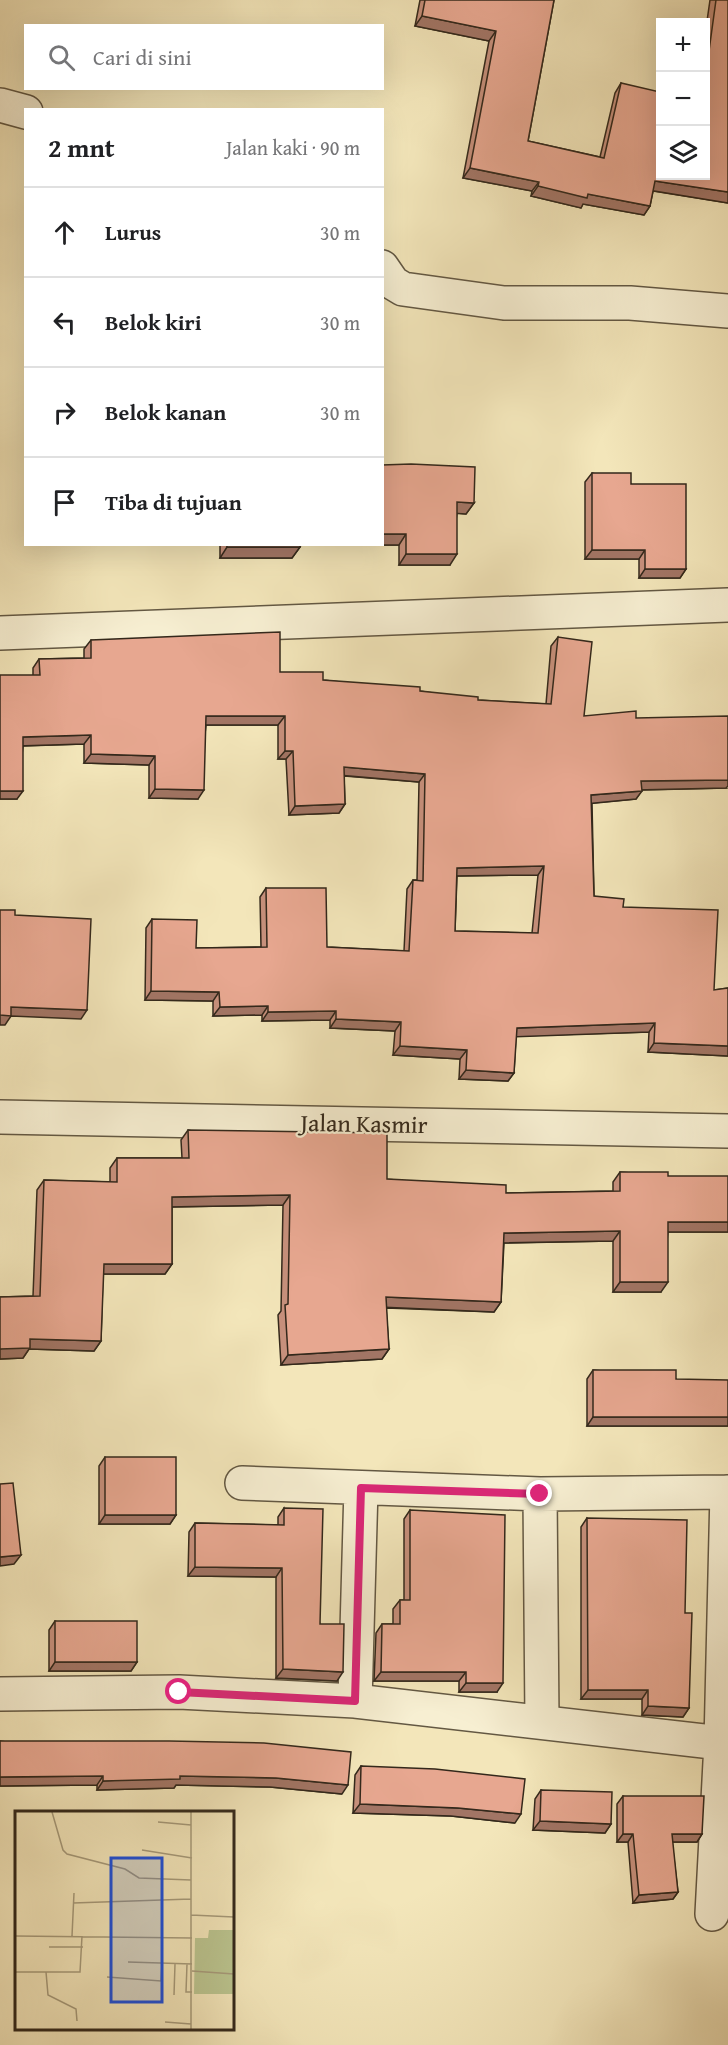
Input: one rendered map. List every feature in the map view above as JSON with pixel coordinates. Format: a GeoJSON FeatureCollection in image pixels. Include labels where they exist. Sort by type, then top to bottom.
{"type":"FeatureCollection","features":[{"type":"Feature","properties":{"kind":"street"},"geometry":{"type":"LineString","coordinates":[[0,105],[24,111]]}},
{"type":"Feature","properties":{"kind":"street"},"geometry":{"type":"LineString","coordinates":[[384,270],[393,283],[403,289],[504,303],[630,303],[728,311]]}},
{"type":"Feature","properties":{"kind":"street"},"geometry":{"type":"LineString","coordinates":[[0,633],[728,605]]}},
{"type":"Feature","properties":{"kind":"street","name":"Jalan Kasmir"},"geometry":{"type":"LineString","coordinates":[[0,1117],[728,1131]]}},
{"type":"Feature","properties":{"kind":"street"},"geometry":{"type":"LineString","coordinates":[[242,1483],[540,1494],[728,1492],[720,1743],[711,1914]]}},
{"type":"Feature","properties":{"kind":"street"},"geometry":{"type":"LineString","coordinates":[[355,1701],[361,1488]]}},
{"type":"Feature","properties":{"kind":"street"},"geometry":{"type":"LineString","coordinates":[[540,1494],[542,1721]]}},
{"type":"Feature","properties":{"kind":"street"},"geometry":{"type":"LineString","coordinates":[[0,1694],[179,1692],[355,1701],[720,1743]]}},
{"type":"Feature","properties":{"kind":"building"},"geometry":{"type":"Polygon","coordinates":[[[425,0],[554,0],[528,141],[604,158],[621,83],[656,91],[656,180],[710,180],[710,44],[716,0],[728,0],[728,192],[655,181],[650,206],[588,194],[587,198],[538,186],[539,182],[470,168],[496,31],[422,16],[425,0]]]}},
{"type":"Feature","properties":{"kind":"building"},"geometry":{"type":"Polygon","coordinates":[[[384,465],[475,467],[474,503],[457,502],[457,554],[406,554],[406,534],[384,534],[384,465]]]}},
{"type":"Feature","properties":{"kind":"building"},"geometry":{"type":"Polygon","coordinates":[[[592,473],[631,473],[631,484],[686,484],[686,569],[645,569],[645,550],[592,550],[592,473]]]}},
{"type":"Feature","properties":{"kind":"building"},"geometry":{"type":"Polygon","coordinates":[[[227,546],[300,546],[300,547],[227,546]]]}},
{"type":"Feature","properties":{"kind":"building"},"geometry":{"type":"Polygon","coordinates":[[[280,632],[280,672],[323,672],[323,680],[420,687],[420,691],[478,697],[478,700],[551,704],[558,637],[592,642],[584,716],[636,711],[636,718],[728,716],[728,780],[641,781],[642,791],[591,795],[594,896],[624,899],[623,907],[718,910],[714,990],[728,988],[728,1046],[654,1043],[655,1023],[517,1028],[514,1073],[466,1070],[467,1050],[400,1046],[401,1022],[336,1019],[336,1011],[268,1012],[268,1006],[220,1007],[219,992],[151,991],[152,919],[197,920],[196,948],[267,947],[266,888],[326,888],[327,947],[409,951],[413,880],[423,881],[425,774],[344,767],[345,804],[295,806],[293,751],[285,751],[285,716],[206,716],[204,790],[155,789],[155,756],[91,754],[91,735],[23,737],[23,791],[0,791],[0,675],[40,675],[39,659],[91,658],[91,640],[280,632]],[[544,866],[457,868],[455,931],[538,933],[544,866]]]}},
{"type":"Feature","properties":{"kind":"building"},"geometry":{"type":"Polygon","coordinates":[[[0,910],[15,910],[15,915],[91,919],[87,1010],[11,1007],[11,1016],[0,1015],[0,910]]]}},
{"type":"Feature","properties":{"kind":"building"},"geometry":{"type":"Polygon","coordinates":[[[188,1130],[387,1133],[387,1179],[506,1185],[506,1193],[620,1191],[620,1172],[668,1172],[668,1176],[728,1176],[728,1222],[668,1222],[668,1282],[620,1282],[620,1231],[504,1233],[501,1302],[386,1297],[389,1349],[288,1355],[285,1305],[288,1304],[290,1195],[172,1197],[172,1264],[104,1264],[101,1341],[30,1339],[30,1348],[0,1349],[0,1297],[40,1296],[44,1180],[117,1182],[117,1158],[189,1158],[188,1130]]]}},
{"type":"Feature","properties":{"kind":"building"},"geometry":{"type":"Polygon","coordinates":[[[593,1370],[676,1370],[676,1379],[728,1380],[728,1417],[593,1417],[593,1370]]]}},
{"type":"Feature","properties":{"kind":"building"},"geometry":{"type":"Polygon","coordinates":[[[105,1457],[176,1457],[176,1515],[105,1515],[105,1457]]]}},
{"type":"Feature","properties":{"kind":"building"},"geometry":{"type":"Polygon","coordinates":[[[13,1483],[21,1555],[0,1557],[0,1484],[13,1483]]]}},
{"type":"Feature","properties":{"kind":"building"},"geometry":{"type":"Polygon","coordinates":[[[284,1508],[323,1509],[320,1624],[344,1624],[343,1672],[283,1669],[282,1568],[195,1567],[195,1523],[284,1525],[284,1508]]]}},
{"type":"Feature","properties":{"kind":"building"},"geometry":{"type":"Polygon","coordinates":[[[410,1510],[505,1515],[503,1683],[466,1683],[466,1672],[381,1672],[382,1624],[400,1624],[400,1600],[410,1600],[410,1510]]]}},
{"type":"Feature","properties":{"kind":"building"},"geometry":{"type":"Polygon","coordinates":[[[587,1518],[687,1520],[685,1613],[692,1613],[689,1708],[648,1706],[648,1690],[588,1690],[587,1518]]]}},
{"type":"Feature","properties":{"kind":"building"},"geometry":{"type":"Polygon","coordinates":[[[55,1621],[137,1621],[137,1662],[55,1662],[55,1621]]]}},
{"type":"Feature","properties":{"kind":"building"},"geometry":{"type":"Polygon","coordinates":[[[0,1741],[264,1743],[351,1752],[348,1785],[276,1778],[180,1776],[180,1779],[103,1781],[103,1776],[0,1777],[0,1741]]]}},
{"type":"Feature","properties":{"kind":"building"},"geometry":{"type":"Polygon","coordinates":[[[361,1766],[435,1769],[525,1779],[521,1814],[458,1808],[360,1804],[361,1766]]]}},
{"type":"Feature","properties":{"kind":"building"},"geometry":{"type":"Polygon","coordinates":[[[541,1790],[612,1792],[611,1824],[540,1821],[541,1790]]]}},
{"type":"Feature","properties":{"kind":"building"},"geometry":{"type":"Polygon","coordinates":[[[623,1796],[704,1796],[702,1834],[672,1834],[678,1892],[639,1895],[633,1834],[623,1834],[623,1796]]]}},
{"type":"Feature","properties":{"kind":"route"},"geometry":{"type":"LineString","coordinates":[[179,1692],[355,1701],[361,1488],[540,1494]]}}]}
